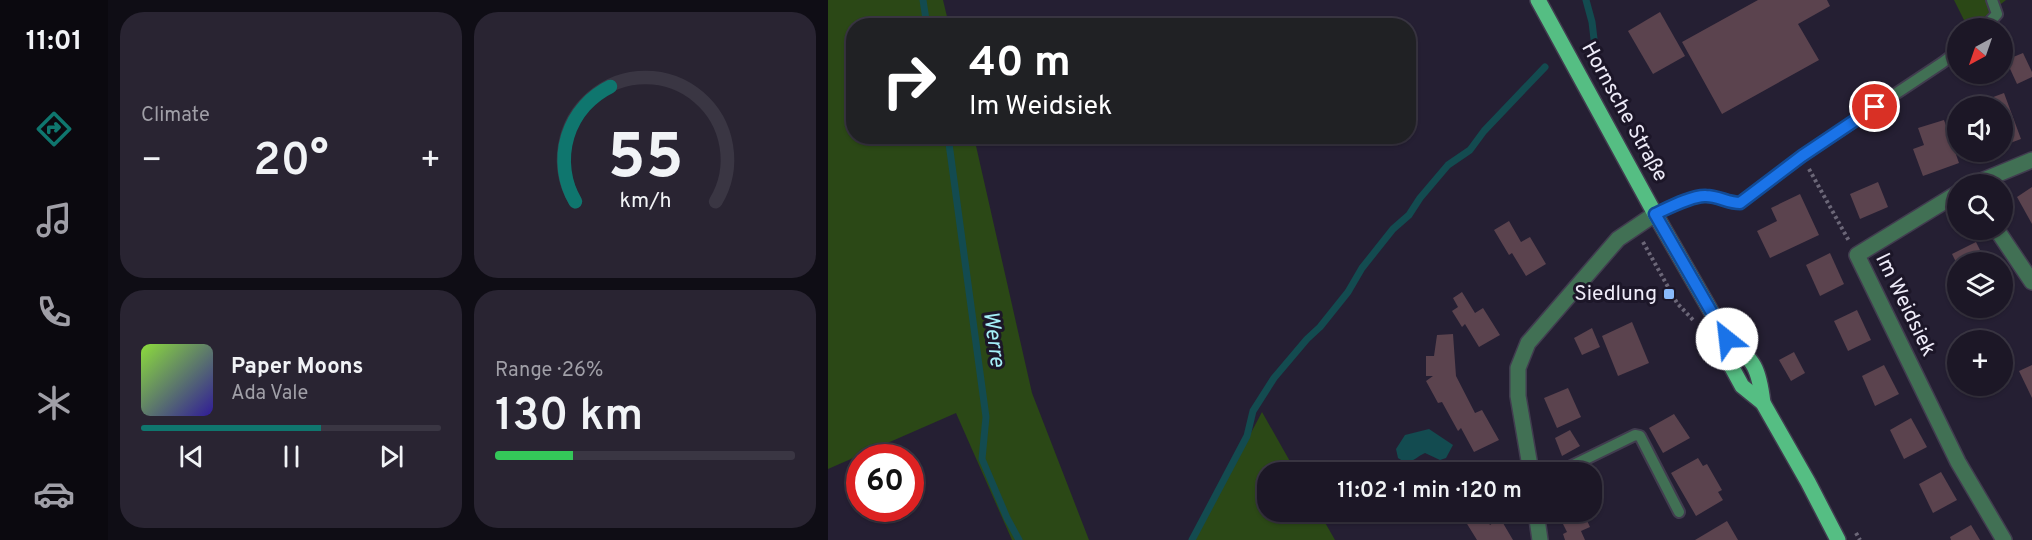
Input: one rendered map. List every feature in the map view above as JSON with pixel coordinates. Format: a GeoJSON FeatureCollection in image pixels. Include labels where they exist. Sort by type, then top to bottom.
{"type":"FeatureCollection","features":[{"type":"Feature","properties":{"kind":"main road","name":"Hornsche Straße"},"geometry":{"type":"LineString","coordinates":[[1538,0],[1655,214],[1727,339],[1745,353],[1760,377],[1762,403],[1808,482],[1838,540]]}},
{"type":"Feature","properties":{"kind":"street"},"geometry":{"type":"LineString","coordinates":[[1998,174],[2032,160]]}},
{"type":"Feature","properties":{"kind":"street","name":"Im Weidsiek"},"geometry":{"type":"LineString","coordinates":[[1947,199],[1857,255],[1958,462],[2004,540]]}},
{"type":"Feature","properties":{"kind":"street"},"geometry":{"type":"LineString","coordinates":[[1529,462],[1518,396],[1518,368],[1528,343],[1617,239],[1655,214]]}},
{"type":"Feature","properties":{"kind":"street"},"geometry":{"type":"LineString","coordinates":[[2004,240],[2032,282]]}},
{"type":"Feature","properties":{"kind":"street"},"geometry":{"type":"LineString","coordinates":[[1537,522],[1540,540]]}},
{"type":"Feature","properties":{"kind":"lane"},"geometry":{"type":"LineString","coordinates":[[1992,0],[1997,15],[1994,18]]}},
{"type":"Feature","properties":{"kind":"lane"},"geometry":{"type":"LineString","coordinates":[[1655,214],[1673,205],[1705,195],[1731,203],[1740,203],[1802,156],[1947,59]]}},
{"type":"Feature","properties":{"kind":"lane"},"geometry":{"type":"LineString","coordinates":[[1580,462],[1635,435],[1640,436],[1679,512]]}},
{"type":"Feature","properties":{"kind":"path"},"geometry":{"type":"LineString","coordinates":[[1802,156],[1857,255]]}},
{"type":"Feature","properties":{"kind":"path"},"geometry":{"type":"LineString","coordinates":[[1635,226],[1677,303],[1700,327]]}},
{"type":"Feature","properties":{"kind":"green space"},"geometry":{"type":"Polygon","coordinates":[[[828,0],[943,0],[947,18],[846,18],[846,144],[976,144],[1032,393],[1089,540],[1012,540],[956,413],[885,444],[846,444],[846,461],[828,469],[828,0]]]}},
{"type":"Feature","properties":{"kind":"green space"},"geometry":{"type":"Polygon","coordinates":[[[1954,0],[2006,0],[1983,18],[1963,18],[1954,0]]]}},
{"type":"Feature","properties":{"kind":"green space"},"geometry":{"type":"Polygon","coordinates":[[[1262,412],[1290,462],[1257,462],[1257,522],[1325,522],[1335,540],[1191,540],[1197,535],[1262,412]]]}},
{"type":"Feature","properties":{"kind":"shaded area"},"geometry":{"type":"Polygon","coordinates":[[[1429,429],[1453,445],[1446,458],[1440,460],[1425,453],[1404,462],[1398,458],[1396,449],[1405,435],[1429,429]]]}},
{"type":"Feature","properties":{"kind":"building"},"geometry":{"type":"Polygon","coordinates":[[[1758,0],[1827,0],[1830,6],[1798,24],[1819,60],[1722,114],[1682,42],[1758,0]]]}},
{"type":"Feature","properties":{"kind":"building"},"geometry":{"type":"Polygon","coordinates":[[[1660,12],[1685,56],[1653,74],[1628,31],[1660,12]]]}},
{"type":"Feature","properties":{"kind":"building"},"geometry":{"type":"Polygon","coordinates":[[[2023,53],[2032,77],[2017,84],[2013,75],[2013,57],[2023,53]]]}},
{"type":"Feature","properties":{"kind":"building"},"geometry":{"type":"Polygon","coordinates":[[[2013,117],[2021,139],[2013,142],[2013,117]]]}},
{"type":"Feature","properties":{"kind":"building"},"geometry":{"type":"Polygon","coordinates":[[[1944,120],[1947,129],[1947,162],[1959,163],[1923,176],[1913,149],[1924,145],[1918,128],[1944,120]]]}},
{"type":"Feature","properties":{"kind":"building"},"geometry":{"type":"Polygon","coordinates":[[[1878,182],[1888,207],[1860,219],[1850,194],[1878,182]]]}},
{"type":"Feature","properties":{"kind":"building"},"geometry":{"type":"Polygon","coordinates":[[[2032,187],[2032,224],[2017,197],[2032,187]]]}},
{"type":"Feature","properties":{"kind":"building"},"geometry":{"type":"Polygon","coordinates":[[[1800,194],[1819,235],[1770,258],[1757,231],[1777,221],[1771,208],[1800,194]]]}},
{"type":"Feature","properties":{"kind":"building"},"geometry":{"type":"Polygon","coordinates":[[[1509,221],[1521,242],[1530,237],[1546,264],[1526,276],[1512,253],[1509,255],[1494,230],[1509,221]]]}},
{"type":"Feature","properties":{"kind":"building"},"geometry":{"type":"Polygon","coordinates":[[[1976,242],[1981,252],[1956,252],[1976,242]]]}},
{"type":"Feature","properties":{"kind":"building"},"geometry":{"type":"Polygon","coordinates":[[[1830,253],[1844,284],[1820,296],[1806,265],[1830,253]]]}},
{"type":"Feature","properties":{"kind":"building"},"geometry":{"type":"Polygon","coordinates":[[[1462,292],[1475,313],[1483,308],[1500,335],[1479,347],[1465,324],[1462,327],[1452,311],[1458,307],[1453,298],[1462,292]]]}},
{"type":"Feature","properties":{"kind":"building"},"geometry":{"type":"Polygon","coordinates":[[[1857,310],[1871,340],[1848,351],[1834,321],[1857,310]]]}},
{"type":"Feature","properties":{"kind":"building"},"geometry":{"type":"Polygon","coordinates":[[[1632,322],[1649,363],[1618,376],[1602,336],[1632,322]]]}},
{"type":"Feature","properties":{"kind":"building"},"geometry":{"type":"Polygon","coordinates":[[[1592,328],[1600,347],[1582,355],[1574,338],[1592,328]]]}},
{"type":"Feature","properties":{"kind":"building"},"geometry":{"type":"Polygon","coordinates":[[[1453,334],[1456,376],[1475,413],[1482,410],[1499,440],[1474,452],[1461,428],[1458,431],[1442,402],[1438,403],[1426,381],[1433,376],[1426,376],[1426,356],[1434,356],[1437,335],[1453,334]]]}},
{"type":"Feature","properties":{"kind":"building"},"geometry":{"type":"Polygon","coordinates":[[[1794,352],[1805,373],[1791,381],[1779,360],[1794,352]]]}},
{"type":"Feature","properties":{"kind":"building"},"geometry":{"type":"Polygon","coordinates":[[[1884,365],[1899,394],[1875,406],[1862,376],[1884,365]]]}},
{"type":"Feature","properties":{"kind":"building"},"geometry":{"type":"Polygon","coordinates":[[[2032,365],[2032,398],[2019,371],[2032,365]]]}},
{"type":"Feature","properties":{"kind":"building"},"geometry":{"type":"Polygon","coordinates":[[[1568,388],[1581,417],[1557,428],[1544,398],[1568,388]]]}},
{"type":"Feature","properties":{"kind":"building"},"geometry":{"type":"Polygon","coordinates":[[[1674,414],[1690,438],[1663,453],[1649,428],[1674,414]]]}},
{"type":"Feature","properties":{"kind":"building"},"geometry":{"type":"Polygon","coordinates":[[[1911,418],[1927,447],[1904,459],[1890,430],[1911,418]]]}},
{"type":"Feature","properties":{"kind":"building"},"geometry":{"type":"Polygon","coordinates":[[[1570,430],[1580,446],[1562,456],[1555,438],[1570,430]]]}},
{"type":"Feature","properties":{"kind":"building"},"geometry":{"type":"Polygon","coordinates":[[[1698,458],[1703,466],[1707,464],[1722,490],[1718,492],[1723,500],[1696,516],[1671,473],[1698,458]]]}},
{"type":"Feature","properties":{"kind":"building"},"geometry":{"type":"Polygon","coordinates":[[[1941,472],[1957,500],[1933,513],[1919,484],[1941,472]]]}},
{"type":"Feature","properties":{"kind":"building"},"geometry":{"type":"Polygon","coordinates":[[[1727,521],[1738,540],[1695,540],[1727,521]]]}},
{"type":"Feature","properties":{"kind":"building"},"geometry":{"type":"Polygon","coordinates":[[[1466,522],[1488,522],[1490,525],[1494,522],[1502,522],[1513,540],[1477,540],[1466,522]]]}},
{"type":"Feature","properties":{"kind":"building"},"geometry":{"type":"Polygon","coordinates":[[[1562,522],[1588,522],[1590,527],[1581,531],[1585,540],[1565,540],[1563,534],[1567,532],[1562,522]]]}},
{"type":"Feature","properties":{"kind":"building"},"geometry":{"type":"Polygon","coordinates":[[[1971,525],[1980,540],[1951,540],[1950,537],[1971,525]]]}},
{"type":"Feature","properties":{"kind":"waterway","name":"Werre"},"geometry":{"type":"LineString","coordinates":[[923,0],[926,18]]}},
{"type":"Feature","properties":{"kind":"waterway"},"geometry":{"type":"LineString","coordinates":[[1586,0],[1594,39]]}},
{"type":"Feature","properties":{"kind":"waterway"},"geometry":{"type":"LineString","coordinates":[[1192,540],[1247,436],[1253,411],[1274,378],[1320,327],[1348,292],[1362,268],[1393,229],[1409,215],[1448,165],[1470,150],[1484,131],[1545,67]]}},
{"type":"Feature","properties":{"kind":"waterway","name":"Werre"},"geometry":{"type":"LineString","coordinates":[[949,144],[986,417],[982,459],[1019,540]]}},
{"type":"Feature","properties":{"kind":"place","name":"Siedlung"},"geometry":{"type":"Point","coordinates":[1669,294]}},
{"type":"Feature","properties":{"kind":"route"},"geometry":{"type":"LineString","coordinates":[[1727,339],[1655,214],[1673,205],[1705,195],[1731,203],[1740,203],[1802,156],[1875,107]]}}]}
